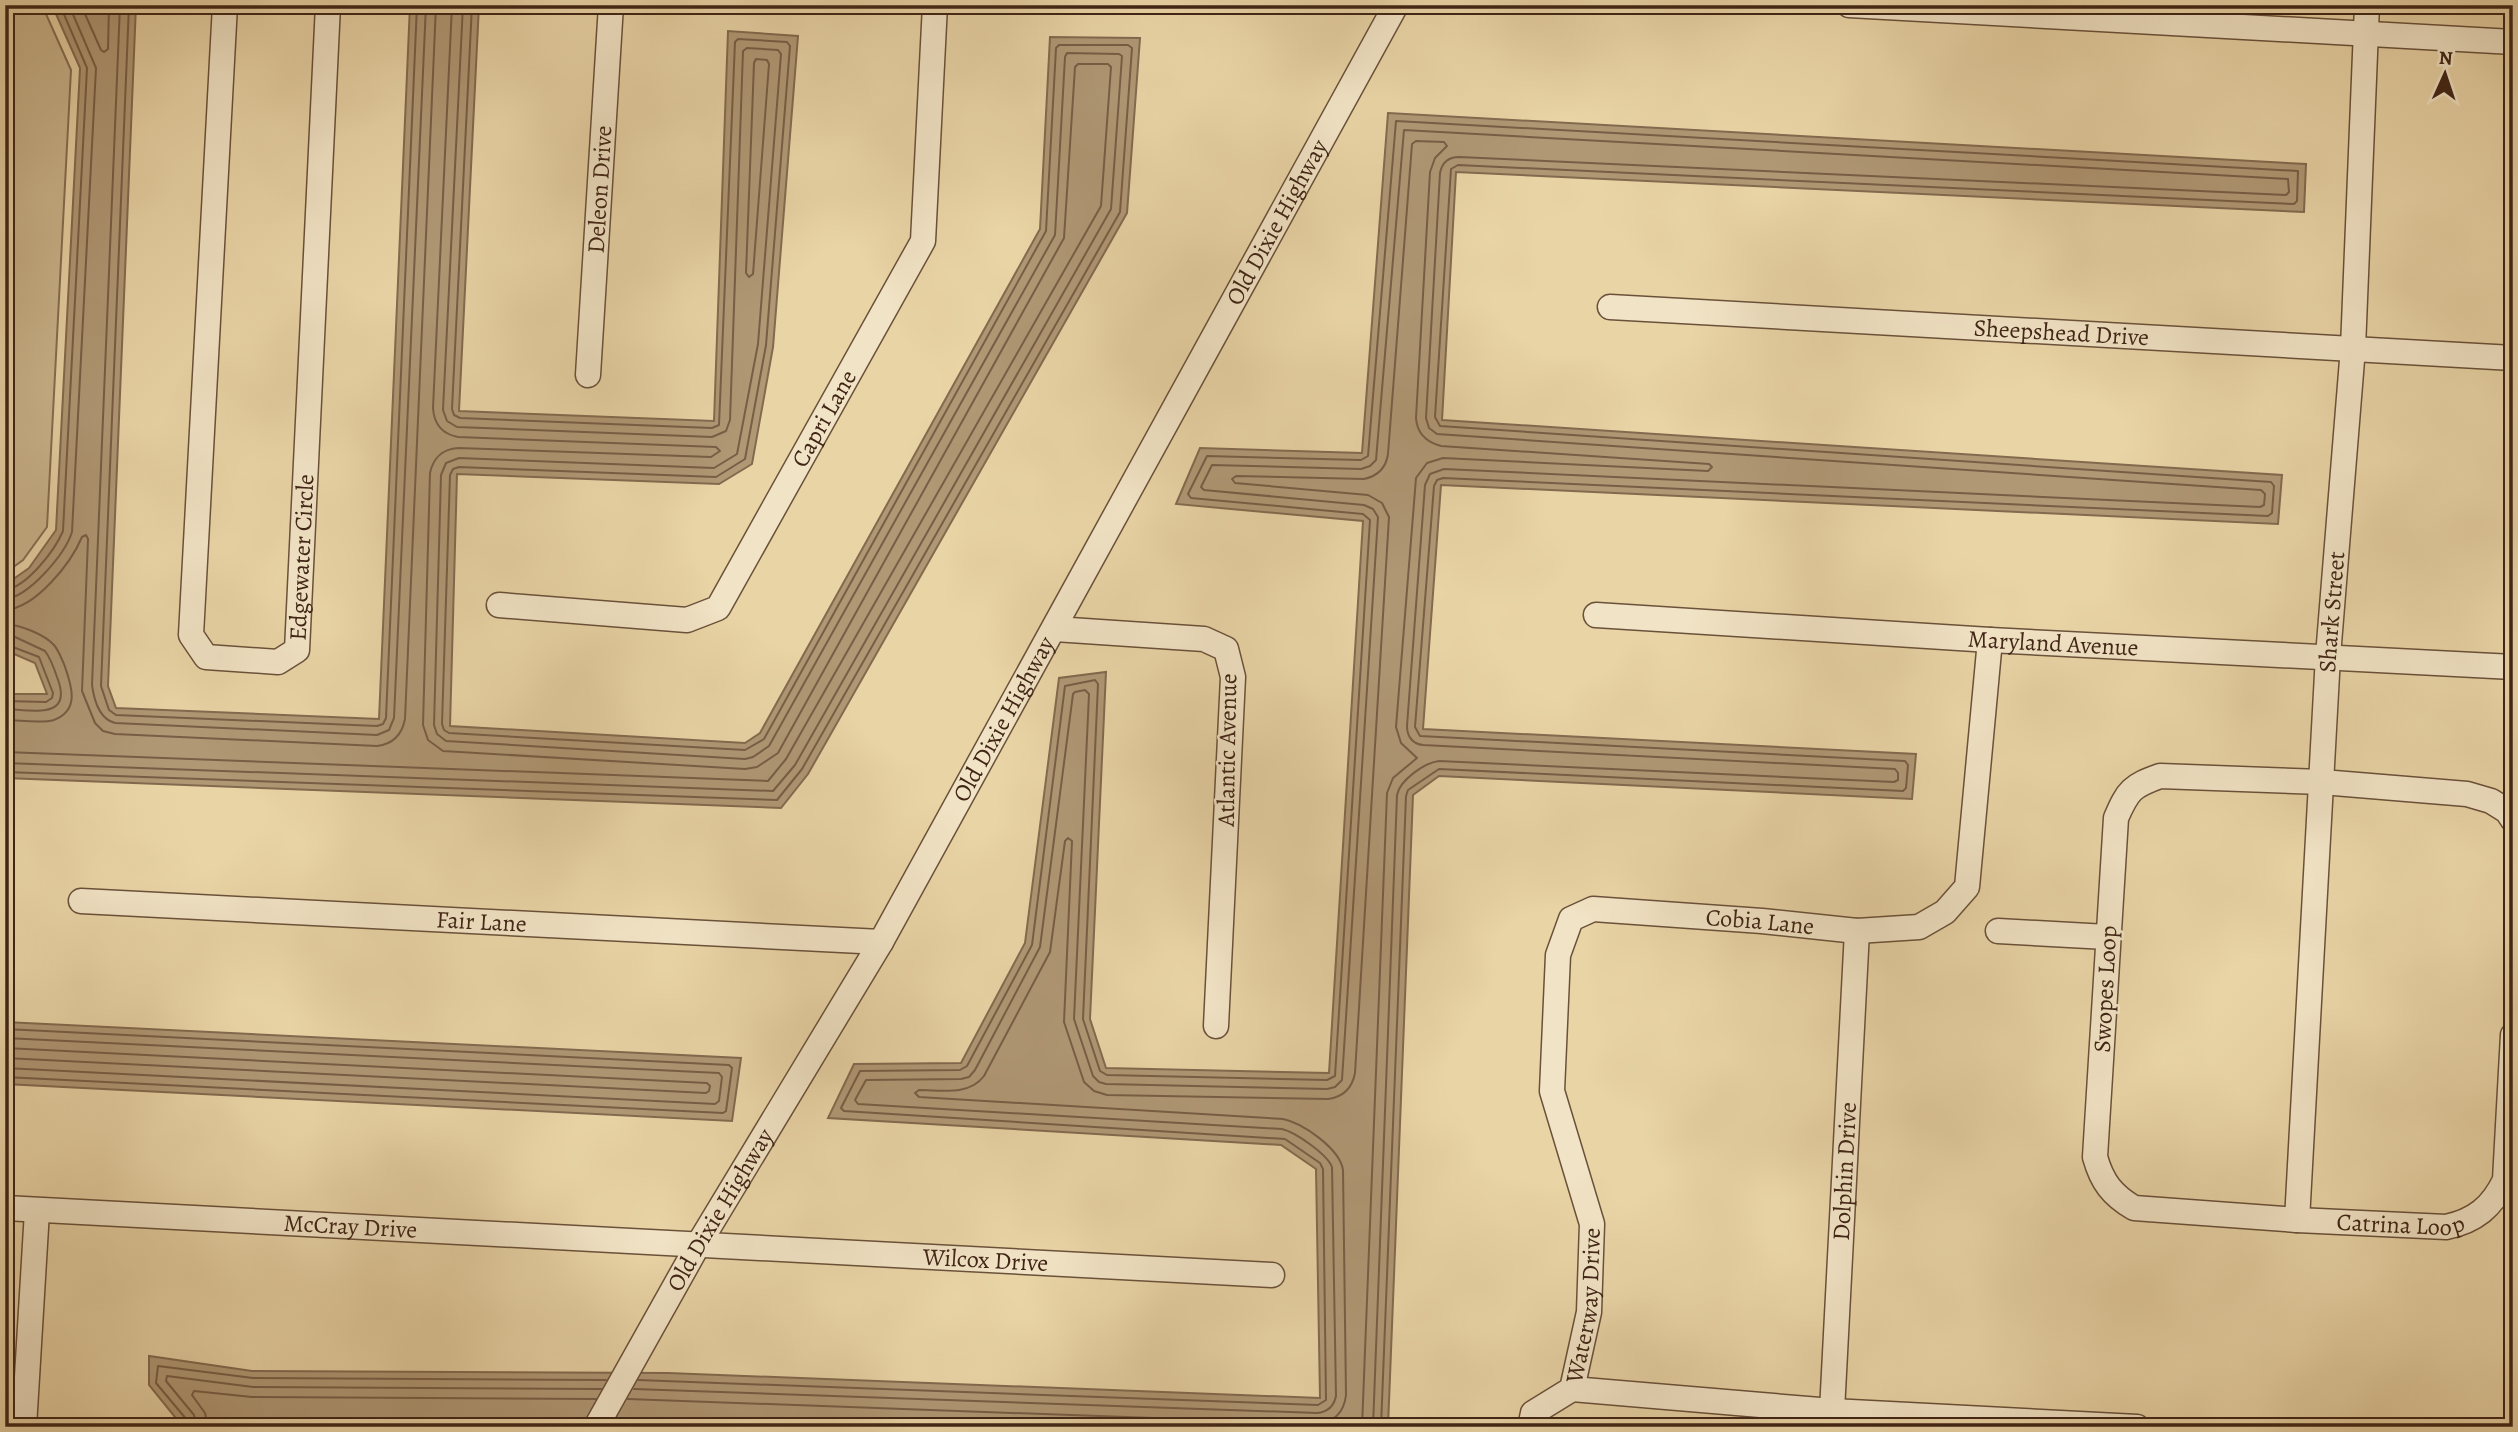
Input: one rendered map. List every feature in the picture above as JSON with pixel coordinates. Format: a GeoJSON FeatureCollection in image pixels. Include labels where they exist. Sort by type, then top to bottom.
{"type":"FeatureCollection","features":[{"type":"Feature","properties":{"kind":"street","name":"Edgewater Circle"},"geometry":{"type":"LineString","coordinates":[[225,5],[191,635],[206,657],[278,662],[297,650],[328,5]]}},
{"type":"Feature","properties":{"kind":"street","name":"Deleon Drive"},"geometry":{"type":"LineString","coordinates":[[588,375],[611,5]]}},
{"type":"Feature","properties":{"kind":"street","name":"Capri Lane"},"geometry":{"type":"LineString","coordinates":[[499,605],[687,621],[718,608],[923,241],[934,5]]}},
{"type":"Feature","properties":{"kind":"street","name":"Old Dixie Highway"},"geometry":{"type":"LineString","coordinates":[[596,1427],[698,1245],[881,942],[1397,5]]}},
{"type":"Feature","properties":{"kind":"street"},"geometry":{"type":"LineString","coordinates":[[1849,5],[2513,42]]}},
{"type":"Feature","properties":{"kind":"street","name":"Shark Street"},"geometry":{"type":"LineString","coordinates":[[2297,1220],[2328,656],[2353,348],[2367,5]]}},
{"type":"Feature","properties":{"kind":"street","name":"Sheepshead Drive"},"geometry":{"type":"LineString","coordinates":[[1610,307],[2513,358]]}},
{"type":"Feature","properties":{"kind":"street","name":"Maryland Avenue"},"geometry":{"type":"LineString","coordinates":[[1596,615],[1990,640],[2513,667]]}},
{"type":"Feature","properties":{"kind":"street","name":"Atlantic Avenue"},"geometry":{"type":"LineString","coordinates":[[1055,629],[1204,639],[1226,649],[1233,677],[1216,1026]]}},
{"type":"Feature","properties":{"kind":"street","name":"Cobia Lane"},"geometry":{"type":"LineString","coordinates":[[1571,919],[1593,909],[1857,931],[1919,927],[1945,912],[1967,887],[1990,640]]}},
{"type":"Feature","properties":{"kind":"street","name":"Swopes Loop"},"geometry":{"type":"LineString","coordinates":[[2297,1220],[2134,1208],[2116,1197],[2101,1177],[2095,1157],[2116,818],[2124,800],[2136,785],[2160,776],[2322,782]]}},
{"type":"Feature","properties":{"kind":"street"},"geometry":{"type":"LineString","coordinates":[[2322,782],[2466,793],[2491,801],[2507,811],[2513,820]]}},
{"type":"Feature","properties":{"kind":"street","name":"Fair Lane"},"geometry":{"type":"LineString","coordinates":[[82,901],[881,942]]}},
{"type":"Feature","properties":{"kind":"street","name":"Waterway Drive"},"geometry":{"type":"LineString","coordinates":[[1530,1427],[1534,1413],[1572,1390],[1589,1312],[1592,1224],[1552,1091],[1558,955],[1571,919]]}},
{"type":"Feature","properties":{"kind":"street","name":"Dolphin Drive"},"geometry":{"type":"LineString","coordinates":[[1832,1411],[1857,931]]}},
{"type":"Feature","properties":{"kind":"street"},"geometry":{"type":"LineString","coordinates":[[1998,931],[2108,937]]}},
{"type":"Feature","properties":{"kind":"street","name":"Catrina Loop"},"geometry":{"type":"LineString","coordinates":[[2297,1220],[2446,1227],[2464,1223],[2484,1211],[2505,1180],[2513,1035]]}},
{"type":"Feature","properties":{"kind":"street","name":"McCray Drive"},"geometry":{"type":"LineString","coordinates":[[5,1208],[37,1212],[698,1245]]}},
{"type":"Feature","properties":{"kind":"street"},"geometry":{"type":"LineString","coordinates":[[24,1427],[37,1212]]}},
{"type":"Feature","properties":{"kind":"street","name":"Wilcox Drive"},"geometry":{"type":"LineString","coordinates":[[698,1245],[1272,1275]]}},
{"type":"Feature","properties":{"kind":"street"},"geometry":{"type":"LineString","coordinates":[[1572,1390],[1759,1416],[1832,1411],[1988,1423],[2137,1427]]}},
{"type":"Feature","properties":{"kind":"shaded area"},"geometry":{"type":"Polygon","coordinates":[[[5,5],[42,5],[71,70],[47,527],[23,560],[5,573],[5,5]]]}},
{"type":"Feature","properties":{"kind":"water"},"geometry":{"type":"Polygon","coordinates":[[[52,5],[136,5],[108,686],[116,708],[379,719],[410,5],[479,5],[459,411],[714,421],[728,31],[798,36],[773,347],[752,464],[719,484],[457,474],[450,726],[745,743],[760,733],[1040,229],[1050,37],[1140,38],[1127,213],[808,774],[781,808],[5,778],[5,694],[47,694],[35,663],[5,650],[5,585],[29,568],[56,530],[80,68],[52,5]]]}},
{"type":"Feature","properties":{"kind":"water"},"geometry":{"type":"Polygon","coordinates":[[[1388,113],[2306,164],[2304,212],[1456,172],[1442,420],[2282,475],[2278,524],[1441,485],[1423,729],[1916,754],[1912,799],[1439,776],[1413,795],[1388,1427],[563,1427],[437,1423],[435,1427],[183,1427],[149,1385],[149,1356],[252,1371],[668,1373],[1320,1398],[1316,1169],[1281,1145],[828,1118],[854,1064],[961,1063],[1025,943],[1059,678],[1106,672],[1090,1019],[1106,1068],[1329,1073],[1363,521],[1176,504],[1200,448],[1362,453],[1388,113]]]}},
{"type":"Feature","properties":{"kind":"water"},"geometry":{"type":"Polygon","coordinates":[[[5,1022],[741,1058],[732,1121],[5,1084],[5,1022]]]}}]}
